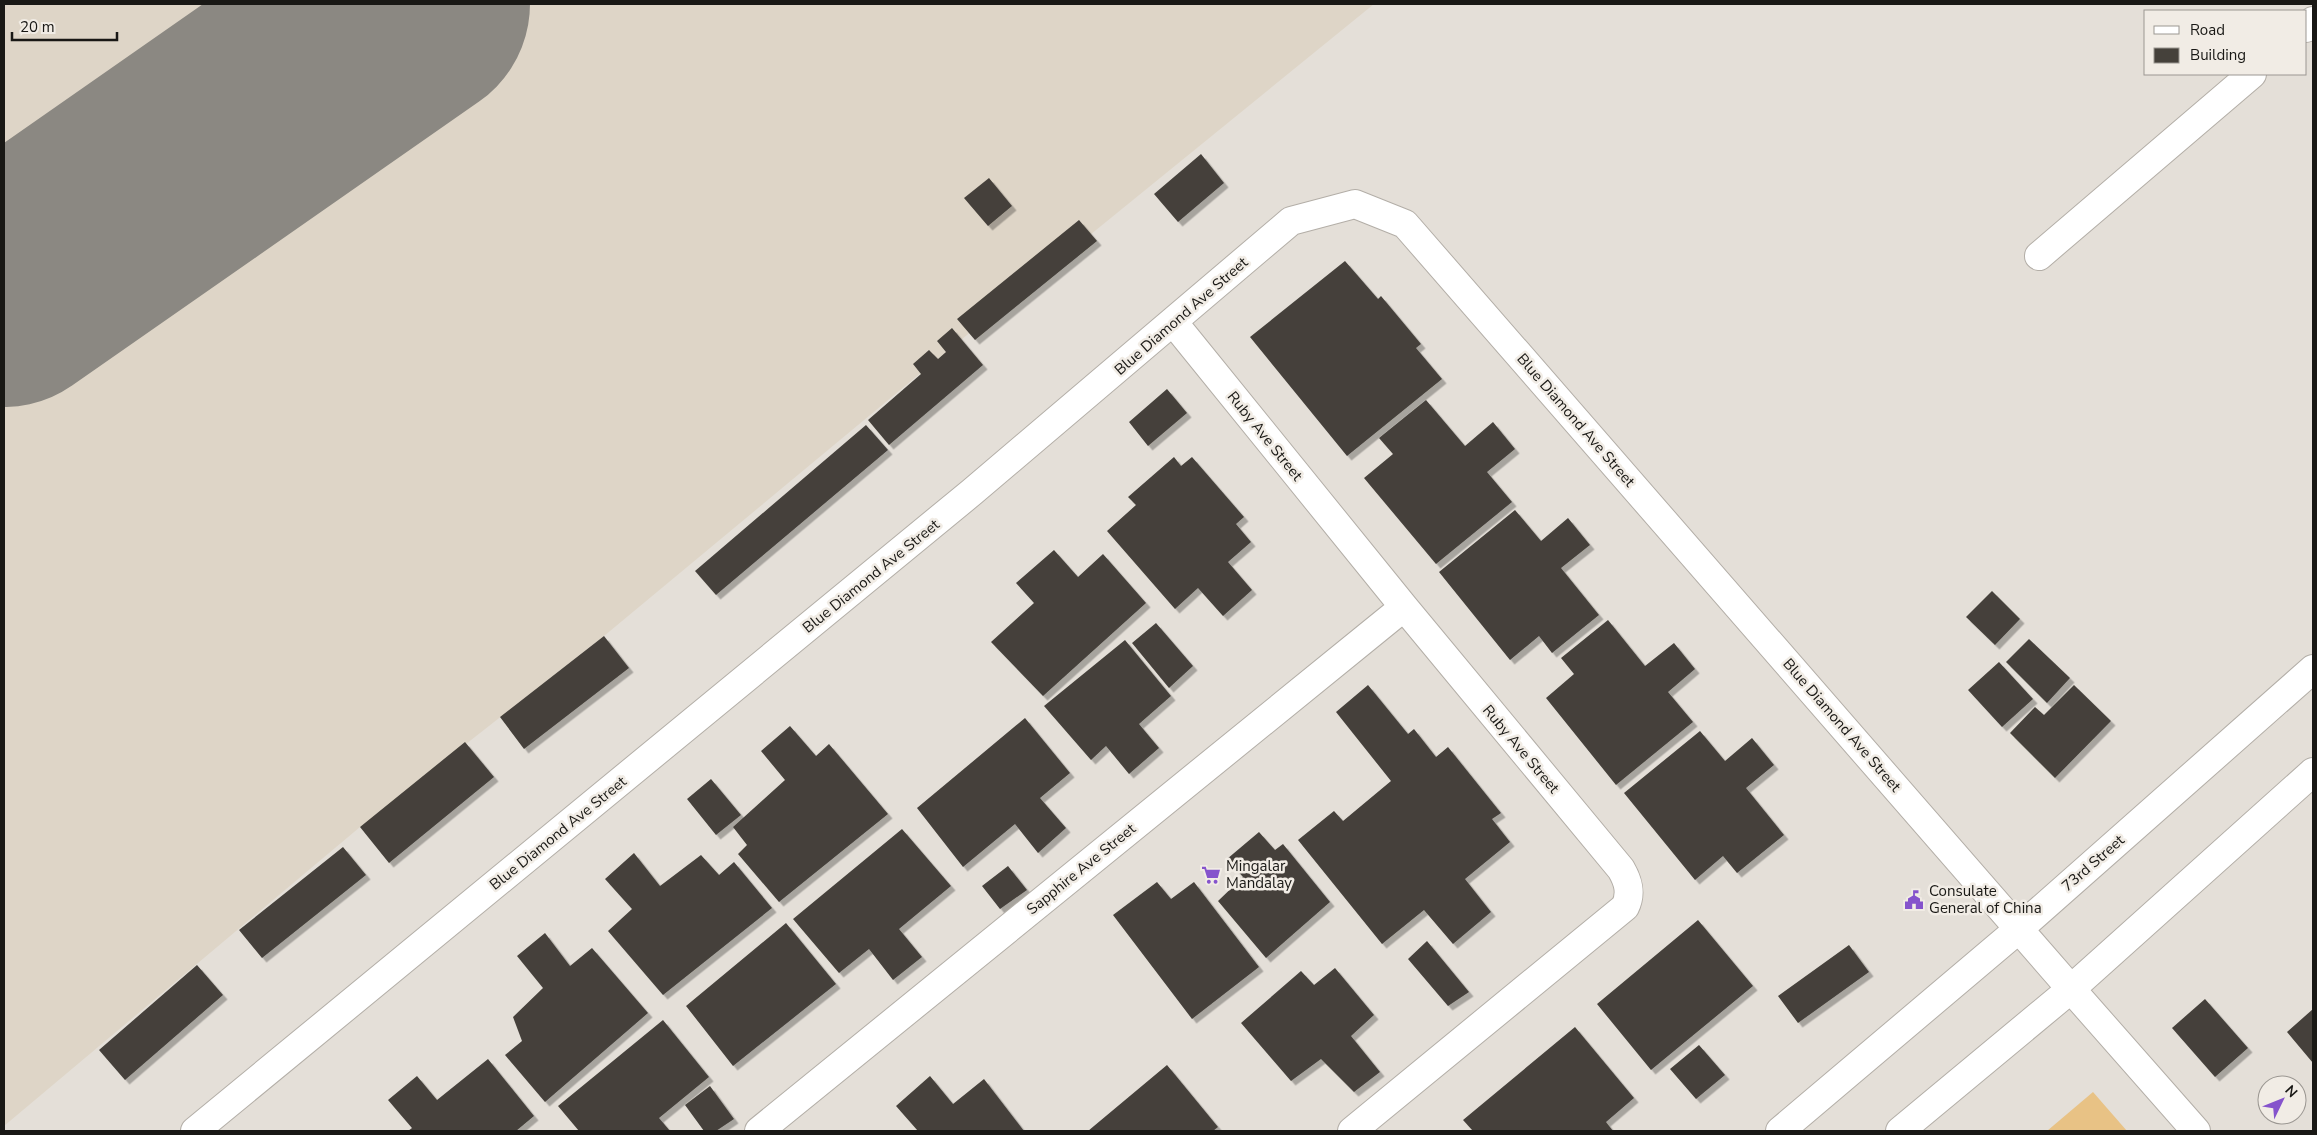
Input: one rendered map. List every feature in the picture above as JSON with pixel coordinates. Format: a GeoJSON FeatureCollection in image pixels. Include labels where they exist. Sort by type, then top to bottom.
{"type":"FeatureCollection","features":[{"type":"Feature","properties":{"kind":"street"},"geometry":{"type":"LineString","coordinates":[[2039,256],[2251,75]]}},
{"type":"Feature","properties":{"kind":"street","name":"Blue Diamond Ave Street"},"geometry":{"type":"LineString","coordinates":[[195,1131],[972,492],[1291,221],[1355,204],[1405,224],[2196,1131]]}},
{"type":"Feature","properties":{"kind":"street","name":"Ruby Ave Street"},"geometry":{"type":"LineString","coordinates":[[1174,322],[1627,880],[1628,900],[1625,907],[1352,1131]]}},
{"type":"Feature","properties":{"kind":"street","name":"Sapphire Ave Street"},"geometry":{"type":"LineString","coordinates":[[759,1131],[1404,607]]}},
{"type":"Feature","properties":{"kind":"street","name":"73rd Street"},"geometry":{"type":"LineString","coordinates":[[1780,1131],[2020,928],[2313,669]]}},
{"type":"Feature","properties":{"kind":"street"},"geometry":{"type":"LineString","coordinates":[[1900,1131],[2071,989],[2313,772]]}},
{"type":"Feature","properties":{"kind":"shaded area"},"geometry":{"type":"Polygon","coordinates":[[[4,4],[1374,4],[946,352],[604,636],[360,827],[4,1126],[4,4]]]}},
{"type":"Feature","properties":{"kind":"shaded area"},"geometry":{"type":"Polygon","coordinates":[[[2093,1092],[2127,1131],[2047,1131],[2093,1092]]]}},
{"type":"Feature","properties":{"kind":"building"},"geometry":{"type":"Polygon","coordinates":[[[1201,154],[1224,183],[1178,222],[1154,194],[1201,154]]]}},
{"type":"Feature","properties":{"kind":"building"},"geometry":{"type":"Polygon","coordinates":[[[989,178],[1012,206],[988,226],[964,198],[989,178]]]}},
{"type":"Feature","properties":{"kind":"building"},"geometry":{"type":"Polygon","coordinates":[[[1079,220],[1097,241],[975,340],[957,319],[1079,220]]]}},
{"type":"Feature","properties":{"kind":"building"},"geometry":{"type":"Polygon","coordinates":[[[1345,261],[1378,299],[1381,296],[1421,344],[1416,348],[1442,379],[1347,456],[1250,337],[1345,261]]]}},
{"type":"Feature","properties":{"kind":"building"},"geometry":{"type":"Polygon","coordinates":[[[952,328],[983,365],[889,445],[868,420],[921,374],[913,364],[929,350],[938,359],[946,352],[937,341],[952,328]]]}},
{"type":"Feature","properties":{"kind":"building"},"geometry":{"type":"Polygon","coordinates":[[[1167,389],[1187,413],[1148,446],[1129,422],[1167,389]]]}},
{"type":"Feature","properties":{"kind":"building"},"geometry":{"type":"Polygon","coordinates":[[[1426,400],[1465,446],[1493,422],[1515,449],[1487,472],[1512,502],[1436,564],[1364,478],[1393,454],[1379,438],[1426,400]]]}},
{"type":"Feature","properties":{"kind":"building"},"geometry":{"type":"Polygon","coordinates":[[[866,425],[888,450],[716,595],[695,571],[866,425]]]}},
{"type":"Feature","properties":{"kind":"building"},"geometry":{"type":"Polygon","coordinates":[[[1174,457],[1181,466],[1192,457],[1244,517],[1236,524],[1251,542],[1228,562],[1252,590],[1223,616],[1198,588],[1175,609],[1107,531],[1136,505],[1128,497],[1174,457]]]}},
{"type":"Feature","properties":{"kind":"building"},"geometry":{"type":"Polygon","coordinates":[[[1515,510],[1541,541],[1568,518],[1590,545],[1561,568],[1599,615],[1552,653],[1539,636],[1510,660],[1439,572],[1515,510]]]}},
{"type":"Feature","properties":{"kind":"building"},"geometry":{"type":"Polygon","coordinates":[[[1054,550],[1078,577],[1103,554],[1146,603],[1043,696],[991,642],[1034,603],[1016,583],[1054,550]]]}},
{"type":"Feature","properties":{"kind":"building"},"geometry":{"type":"Polygon","coordinates":[[[1992,591],[2020,619],[1995,645],[1966,617],[1992,591]]]}},
{"type":"Feature","properties":{"kind":"building"},"geometry":{"type":"Polygon","coordinates":[[[1608,620],[1645,666],[1674,643],[1695,669],[1668,692],[1693,722],[1616,785],[1546,698],[1574,674],[1561,658],[1608,620]]]}},
{"type":"Feature","properties":{"kind":"building"},"geometry":{"type":"Polygon","coordinates":[[[1156,623],[1193,666],[1169,688],[1132,643],[1156,623]]]}},
{"type":"Feature","properties":{"kind":"building"},"geometry":{"type":"Polygon","coordinates":[[[604,636],[629,668],[524,749],[500,717],[604,636]]]}},
{"type":"Feature","properties":{"kind":"building"},"geometry":{"type":"Polygon","coordinates":[[[2029,639],[2070,678],[2047,703],[2006,662],[2029,639]]]}},
{"type":"Feature","properties":{"kind":"building"},"geometry":{"type":"Polygon","coordinates":[[[1125,640],[1171,696],[1139,724],[1159,748],[1129,774],[1106,746],[1091,760],[1044,706],[1125,640]]]}},
{"type":"Feature","properties":{"kind":"building"},"geometry":{"type":"Polygon","coordinates":[[[1999,662],[2033,699],[2002,727],[1968,690],[1999,662]]]}},
{"type":"Feature","properties":{"kind":"building"},"geometry":{"type":"Polygon","coordinates":[[[1368,685],[1408,734],[1414,729],[1436,757],[1448,747],[1501,813],[1492,819],[1510,842],[1465,879],[1491,912],[1453,944],[1424,910],[1382,944],[1298,840],[1334,811],[1343,821],[1391,781],[1336,712],[1368,685]]]}},
{"type":"Feature","properties":{"kind":"building"},"geometry":{"type":"Polygon","coordinates":[[[2074,685],[2111,721],[2055,778],[2010,733],[2035,707],[2044,715],[2074,685]]]}},
{"type":"Feature","properties":{"kind":"building"},"geometry":{"type":"Polygon","coordinates":[[[1025,718],[1070,773],[1040,798],[1066,828],[1038,853],[1015,824],[963,867],[917,808],[1025,718]]]}},
{"type":"Feature","properties":{"kind":"building"},"geometry":{"type":"Polygon","coordinates":[[[790,726],[816,756],[829,744],[888,814],[779,902],[738,854],[747,845],[733,827],[785,780],[761,751],[790,726]]]}},
{"type":"Feature","properties":{"kind":"building"},"geometry":{"type":"Polygon","coordinates":[[[1700,731],[1725,761],[1752,738],[1774,765],[1746,788],[1784,835],[1737,873],[1723,856],[1695,880],[1624,793],[1700,731]]]}},
{"type":"Feature","properties":{"kind":"building"},"geometry":{"type":"Polygon","coordinates":[[[465,742],[494,777],[389,863],[360,827],[465,742]]]}},
{"type":"Feature","properties":{"kind":"building"},"geometry":{"type":"Polygon","coordinates":[[[711,779],[741,815],[716,835],[687,799],[711,779]]]}},
{"type":"Feature","properties":{"kind":"building"},"geometry":{"type":"Polygon","coordinates":[[[902,829],[951,886],[899,929],[922,957],[893,980],[869,949],[839,973],[793,919],[902,829]]]}},
{"type":"Feature","properties":{"kind":"building"},"geometry":{"type":"Polygon","coordinates":[[[1259,832],[1275,850],[1283,844],[1330,902],[1266,958],[1218,901],[1243,877],[1227,859],[1259,832]]]}},
{"type":"Feature","properties":{"kind":"building"},"geometry":{"type":"Polygon","coordinates":[[[343,847],[366,875],[262,958],[239,930],[343,847]]]}},
{"type":"Feature","properties":{"kind":"building"},"geometry":{"type":"Polygon","coordinates":[[[634,853],[660,886],[701,855],[719,875],[734,862],[772,908],[663,995],[608,931],[632,909],[605,879],[634,853]]]}},
{"type":"Feature","properties":{"kind":"building"},"geometry":{"type":"Polygon","coordinates":[[[1008,866],[1027,890],[1000,909],[982,886],[1008,866]]]}},
{"type":"Feature","properties":{"kind":"building"},"geometry":{"type":"Polygon","coordinates":[[[1157,882],[1171,899],[1194,882],[1259,967],[1192,1019],[1113,915],[1157,882]]]}},
{"type":"Feature","properties":{"kind":"building"},"geometry":{"type":"Polygon","coordinates":[[[1698,920],[1753,986],[1651,1070],[1597,1004],[1698,920]]]}},
{"type":"Feature","properties":{"kind":"building"},"geometry":{"type":"Polygon","coordinates":[[[786,923],[836,984],[733,1066],[686,1006],[786,923]]]}},
{"type":"Feature","properties":{"kind":"building"},"geometry":{"type":"Polygon","coordinates":[[[545,933],[570,966],[592,948],[648,1013],[545,1102],[505,1055],[522,1041],[513,1017],[543,988],[517,956],[545,933]]]}},
{"type":"Feature","properties":{"kind":"building"},"geometry":{"type":"Polygon","coordinates":[[[1427,941],[1469,992],[1448,1006],[1408,959],[1427,941]]]}},
{"type":"Feature","properties":{"kind":"building"},"geometry":{"type":"Polygon","coordinates":[[[1849,945],[1869,972],[1798,1023],[1778,996],[1849,945]]]}},
{"type":"Feature","properties":{"kind":"building"},"geometry":{"type":"Polygon","coordinates":[[[197,965],[223,995],[125,1080],[99,1050],[197,965]]]}},
{"type":"Feature","properties":{"kind":"building"},"geometry":{"type":"Polygon","coordinates":[[[1335,968],[1374,1015],[1351,1036],[1380,1072],[1354,1092],[1321,1059],[1291,1081],[1241,1023],[1301,971],[1314,985],[1335,968]]]}},
{"type":"Feature","properties":{"kind":"building"},"geometry":{"type":"Polygon","coordinates":[[[2205,999],[2248,1048],[2215,1077],[2172,1028],[2205,999]]]}},
{"type":"Feature","properties":{"kind":"building"},"geometry":{"type":"Polygon","coordinates":[[[2313,1009],[2313,1063],[2287,1032],[2313,1009]]]}},
{"type":"Feature","properties":{"kind":"building"},"geometry":{"type":"Polygon","coordinates":[[[663,1020],[709,1077],[659,1118],[670,1131],[579,1131],[558,1106],[663,1020]]]}},
{"type":"Feature","properties":{"kind":"building"},"geometry":{"type":"Polygon","coordinates":[[[1575,1027],[1634,1098],[1606,1122],[1613,1131],[1473,1131],[1463,1120],[1575,1027]]]}},
{"type":"Feature","properties":{"kind":"building"},"geometry":{"type":"Polygon","coordinates":[[[1699,1045],[1725,1075],[1696,1099],[1670,1069],[1699,1045]]]}},
{"type":"Feature","properties":{"kind":"building"},"geometry":{"type":"Polygon","coordinates":[[[488,1059],[534,1116],[516,1131],[408,1131],[412,1128],[388,1100],[417,1076],[437,1100],[488,1059]]]}},
{"type":"Feature","properties":{"kind":"building"},"geometry":{"type":"Polygon","coordinates":[[[1167,1065],[1218,1127],[1213,1131],[1088,1131],[1167,1065]]]}},
{"type":"Feature","properties":{"kind":"building"},"geometry":{"type":"Polygon","coordinates":[[[930,1076],[953,1104],[984,1079],[1024,1131],[918,1131],[896,1106],[930,1076]]]}},
{"type":"Feature","properties":{"kind":"building"},"geometry":{"type":"Polygon","coordinates":[[[710,1086],[734,1119],[716,1131],[704,1131],[685,1105],[710,1086]]]}},
{"type":"Feature","properties":{"kind":"runway"},"geometry":{"type":"LineString","coordinates":[[4,288],[411,4]]}},
{"type":"Feature","properties":{"kind":"place","name":"Mingalar Mandalay"},"geometry":{"type":"Point","coordinates":[1211,875]}},
{"type":"Feature","properties":{"kind":"place","name":"Consulate General of China"},"geometry":{"type":"Point","coordinates":[1914,900]}}]}
